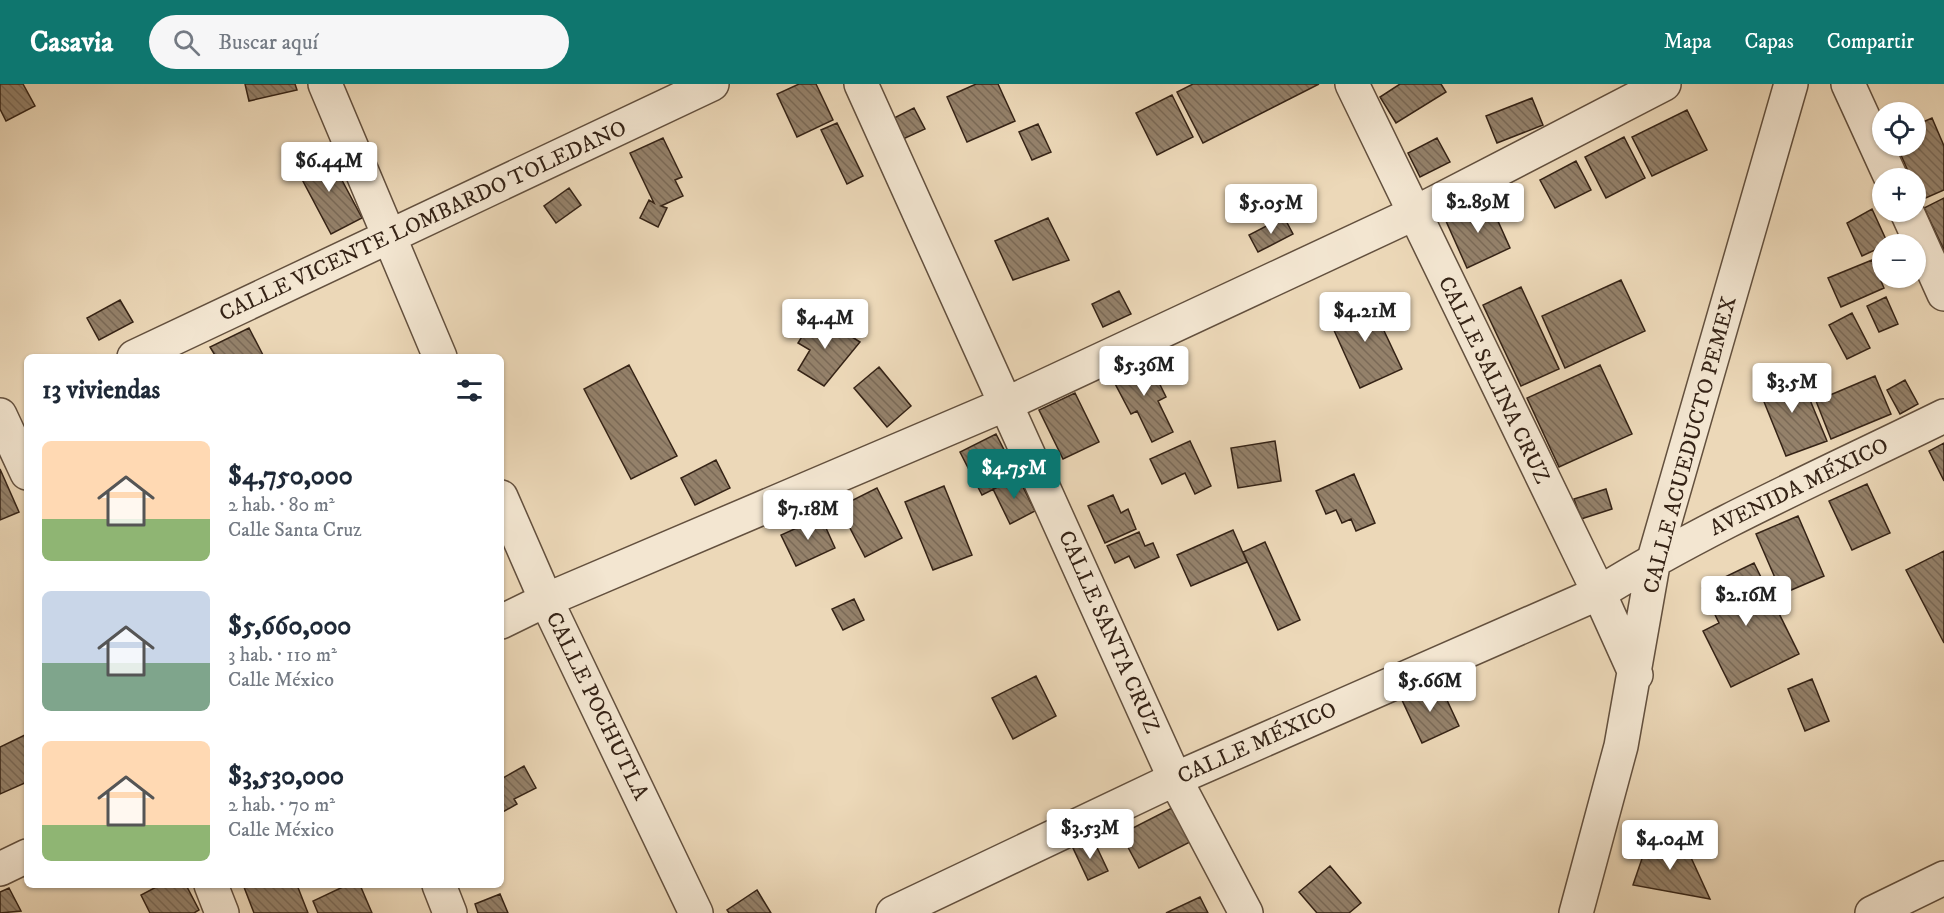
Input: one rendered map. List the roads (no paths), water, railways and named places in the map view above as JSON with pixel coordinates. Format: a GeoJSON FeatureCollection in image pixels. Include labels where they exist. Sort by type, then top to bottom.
{"type":"FeatureCollection","features":[{"type":"Feature","properties":{"kind":"street"},"geometry":{"type":"LineString","coordinates":[[325,84],[439,354]]}},
{"type":"Feature","properties":{"kind":"street","name":"CALLE VICENTE LOMBARDO TOLEDANO"},"geometry":{"type":"LineString","coordinates":[[140,354],[712,84]]}},
{"type":"Feature","properties":{"kind":"street","name":"CALLE SANTA CRUZ"},"geometry":{"type":"LineString","coordinates":[[861,84],[1176,778],[1246,913]]}},
{"type":"Feature","properties":{"kind":"street","name":"CALLE SALINA CRUZ"},"geometry":{"type":"LineString","coordinates":[[1352,84],[1413,214],[1599,593],[1636,675]]}},
{"type":"Feature","properties":{"kind":"street"},"geometry":{"type":"LineString","coordinates":[[504,621],[546,600],[1006,404],[1413,214],[1664,84]]}},
{"type":"Feature","properties":{"kind":"street","name":"CALLE ACUEDUCTO PEMEX"},"geometry":{"type":"LineString","coordinates":[[1576,913],[1621,746],[1636,675],[1654,559],[1791,84]]}},
{"type":"Feature","properties":{"kind":"street"},"geometry":{"type":"LineString","coordinates":[[1848,84],[1887,168]]}},
{"type":"Feature","properties":{"kind":"street"},"geometry":{"type":"LineString","coordinates":[[1911,222],[1944,294]]}},
{"type":"Feature","properties":{"kind":"street"},"geometry":{"type":"LineString","coordinates":[[7,415],[24,464]]}},
{"type":"Feature","properties":{"kind":"street","name":"AVENIDA MÉXICO"},"geometry":{"type":"LineString","coordinates":[[1654,559],[1944,416]]}},
{"type":"Feature","properties":{"kind":"street","name":"CALLE POCHUTLA"},"geometry":{"type":"LineString","coordinates":[[504,504],[546,600],[696,913]]}},
{"type":"Feature","properties":{"kind":"street","name":"CALLE MÉXICO"},"geometry":{"type":"LineString","coordinates":[[893,913],[1176,778],[1599,593],[1654,559]]}},
{"type":"Feature","properties":{"kind":"street"},"geometry":{"type":"LineString","coordinates":[[0,869],[24,857]]}},
{"type":"Feature","properties":{"kind":"street"},"geometry":{"type":"LineString","coordinates":[[1872,913],[1944,878]]}},
{"type":"Feature","properties":{"kind":"street"},"geometry":{"type":"LineString","coordinates":[[212,888],[222,913]]}},
{"type":"Feature","properties":{"kind":"street"},"geometry":{"type":"LineString","coordinates":[[440,888],[450,913]]}}]}
